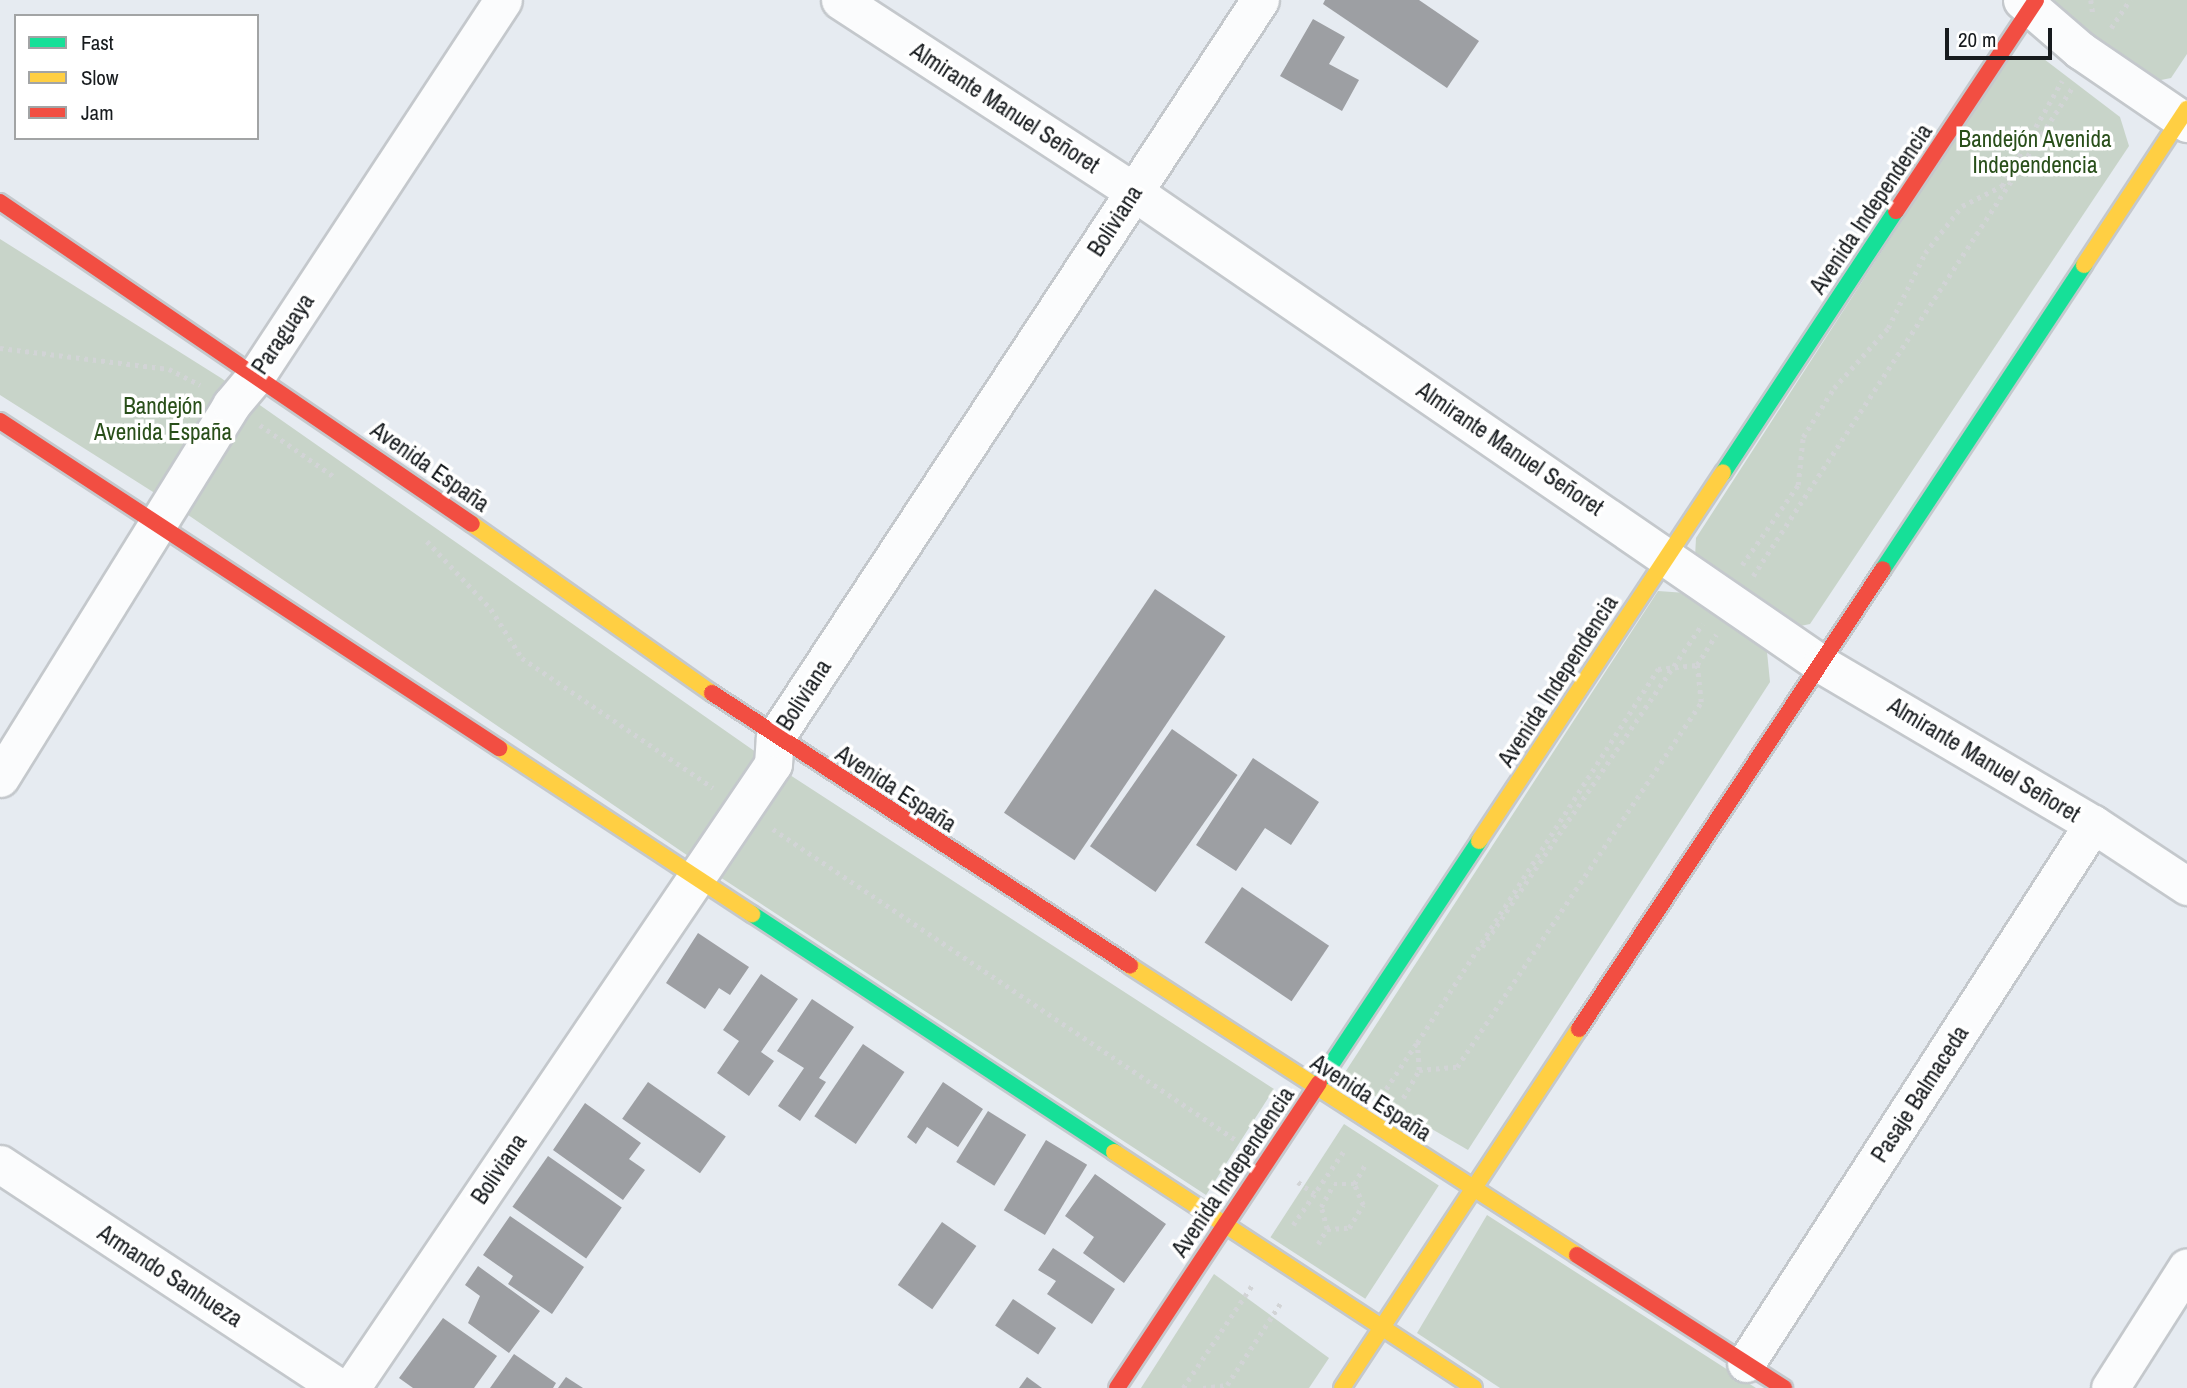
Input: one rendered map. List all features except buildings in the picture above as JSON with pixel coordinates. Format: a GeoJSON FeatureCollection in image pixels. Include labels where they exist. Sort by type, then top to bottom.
{"type":"FeatureCollection","features":[{"type":"Feature","properties":{"kind":"main road","name":"Avenida Independencia"},"geometry":{"type":"LineString","coordinates":[[1117,1388],[1668,556],[2030,2]]}},
{"type":"Feature","properties":{"kind":"main road"},"geometry":{"type":"LineString","coordinates":[[1342,1388],[2185,117]]}},
{"type":"Feature","properties":{"kind":"main road","name":"Avenida España"},"geometry":{"type":"LineString","coordinates":[[0,202],[258,373],[775,738],[1472,1191],[1784,1388]]}},
{"type":"Feature","properties":{"kind":"main road"},"geometry":{"type":"LineString","coordinates":[[0,421],[1271,1258],[1474,1388]]}},
{"type":"Feature","properties":{"kind":"street","name":"Paraguaya"},"geometry":{"type":"LineString","coordinates":[[0,778],[231,405],[258,373],[503,0]]}},
{"type":"Feature","properties":{"kind":"street","name":"Almirante Manuel Señoret"},"geometry":{"type":"LineString","coordinates":[[840,0],[1134,192],[1668,556],[1821,664],[2093,824],[2187,886]]}},
{"type":"Feature","properties":{"kind":"street","name":"Boliviana"},"geometry":{"type":"LineString","coordinates":[[351,1388],[773,764],[775,738],[1260,0]]}},
{"type":"Feature","properties":{"kind":"street"},"geometry":{"type":"LineString","coordinates":[[2030,2],[2086,54],[2185,117]]}},
{"type":"Feature","properties":{"kind":"street","name":"Pasaje Balmaceda"},"geometry":{"type":"LineString","coordinates":[[1746,1363],[2093,824]]}},
{"type":"Feature","properties":{"kind":"street","name":"Armando Sanhueza"},"geometry":{"type":"LineString","coordinates":[[0,1164],[340,1388]]}},
{"type":"Feature","properties":{"kind":"street"},"geometry":{"type":"LineString","coordinates":[[2110,1388],[2187,1267]]}},
{"type":"Feature","properties":{"kind":"path"},"geometry":{"type":"LineString","coordinates":[[1419,1070],[1457,1068],[1701,702],[1697,665],[1728,600],[1798,485],[1803,437],[1834,388],[1888,328],[1925,253],[1962,206],[2002,186],[2086,54],[2094,22],[2091,0]]}},
{"type":"Feature","properties":{"kind":"path"},"geometry":{"type":"LineString","coordinates":[[1183,1388],[1673,667],[1728,600],[2086,54],[2130,0]]}},
{"type":"Feature","properties":{"kind":"path"},"geometry":{"type":"LineString","coordinates":[[0,348],[169,369],[231,405],[345,484]]}},
{"type":"Feature","properties":{"kind":"path"},"geometry":{"type":"LineString","coordinates":[[425,538],[491,610],[522,658],[1315,1194]]}},
{"type":"Feature","properties":{"kind":"path"},"geometry":{"type":"LineString","coordinates":[[1354,1184],[1419,1070],[1417,1043],[1658,669],[1697,665]]}},
{"type":"Feature","properties":{"kind":"path"},"geometry":{"type":"LineString","coordinates":[[1203,1388],[1227,1386],[1327,1228],[1321,1207],[1334,1184],[1354,1184]]}},
{"type":"Feature","properties":{"kind":"path"},"geometry":{"type":"LineString","coordinates":[[1327,1228],[1349,1228],[1363,1205],[1354,1184]]}},
{"type":"Feature","properties":{"kind":"green space","name":"Bandejón Avenida Independencia"},"geometry":{"type":"Polygon","coordinates":[[[2055,0],[2187,0],[2187,54],[2171,78],[2146,83],[2053,20],[2055,0]]]}},
{"type":"Feature","properties":{"kind":"green space","name":"Bandejón Avenida Independencia"},"geometry":{"type":"Polygon","coordinates":[[[2040,56],[2120,117],[2129,146],[1810,624],[1786,629],[1695,557],[1696,538],[2007,58],[2040,56]]]}},
{"type":"Feature","properties":{"kind":"green space","name":"Bandejón Avenida España"},"geometry":{"type":"Polygon","coordinates":[[[0,239],[221,378],[773,764],[1274,1089],[1206,1195],[700,864],[172,504],[0,395],[0,239]]]}},
{"type":"Feature","properties":{"kind":"green space"},"geometry":{"type":"Polygon","coordinates":[[[1658,591],[1686,593],[1767,652],[1770,682],[1468,1150],[1342,1077],[1658,591]]]}},
{"type":"Feature","properties":{"kind":"green space"},"geometry":{"type":"Polygon","coordinates":[[[1344,1124],[1439,1186],[1365,1299],[1270,1237],[1344,1124]]]}},
{"type":"Feature","properties":{"kind":"green space"},"geometry":{"type":"Polygon","coordinates":[[[1487,1215],[1756,1388],[1500,1388],[1417,1333],[1487,1215]]]}},
{"type":"Feature","properties":{"kind":"green space"},"geometry":{"type":"Polygon","coordinates":[[[1214,1274],[1329,1358],[1309,1388],[1141,1388],[1214,1274]]]}},
{"type":"Feature","properties":{"kind":"traffic: fast"},"geometry":{"type":"LineString","coordinates":[[1723,473],[1896,211]]}},
{"type":"Feature","properties":{"kind":"traffic: fast"},"geometry":{"type":"LineString","coordinates":[[1883,569],[2084,265]]}},
{"type":"Feature","properties":{"kind":"traffic: fast"},"geometry":{"type":"LineString","coordinates":[[1319,1083],[1479,841]]}},
{"type":"Feature","properties":{"kind":"traffic: fast"},"geometry":{"type":"LineString","coordinates":[[752,914],[1114,1152]]}},
{"type":"Feature","properties":{"kind":"traffic: slow"},"geometry":{"type":"LineString","coordinates":[[2084,265],[2187,109]]}},
{"type":"Feature","properties":{"kind":"traffic: slow"},"geometry":{"type":"LineString","coordinates":[[1479,841],[1723,473]]}},
{"type":"Feature","properties":{"kind":"traffic: slow"},"geometry":{"type":"LineString","coordinates":[[472,524],[712,693]]}},
{"type":"Feature","properties":{"kind":"traffic: slow"},"geometry":{"type":"LineString","coordinates":[[499,748],[752,914]]}},
{"type":"Feature","properties":{"kind":"traffic: slow"},"geometry":{"type":"LineString","coordinates":[[1130,966],[1577,1255]]}},
{"type":"Feature","properties":{"kind":"traffic: slow"},"geometry":{"type":"LineString","coordinates":[[1342,1388],[1579,1029]]}},
{"type":"Feature","properties":{"kind":"traffic: slow"},"geometry":{"type":"LineString","coordinates":[[1114,1152],[1474,1388]]}},
{"type":"Feature","properties":{"kind":"traffic: jam"},"geometry":{"type":"LineString","coordinates":[[1896,211],[2036,0]]}},
{"type":"Feature","properties":{"kind":"traffic: jam"},"geometry":{"type":"LineString","coordinates":[[0,202],[472,524]]}},
{"type":"Feature","properties":{"kind":"traffic: jam"},"geometry":{"type":"LineString","coordinates":[[0,421],[499,748]]}},
{"type":"Feature","properties":{"kind":"traffic: jam"},"geometry":{"type":"LineString","coordinates":[[1579,1029],[1883,569]]}},
{"type":"Feature","properties":{"kind":"traffic: jam"},"geometry":{"type":"LineString","coordinates":[[712,693],[1130,966]]}},
{"type":"Feature","properties":{"kind":"traffic: jam"},"geometry":{"type":"LineString","coordinates":[[1117,1388],[1319,1083]]}},
{"type":"Feature","properties":{"kind":"traffic: jam"},"geometry":{"type":"LineString","coordinates":[[1577,1255],[1784,1388]]}}]}
